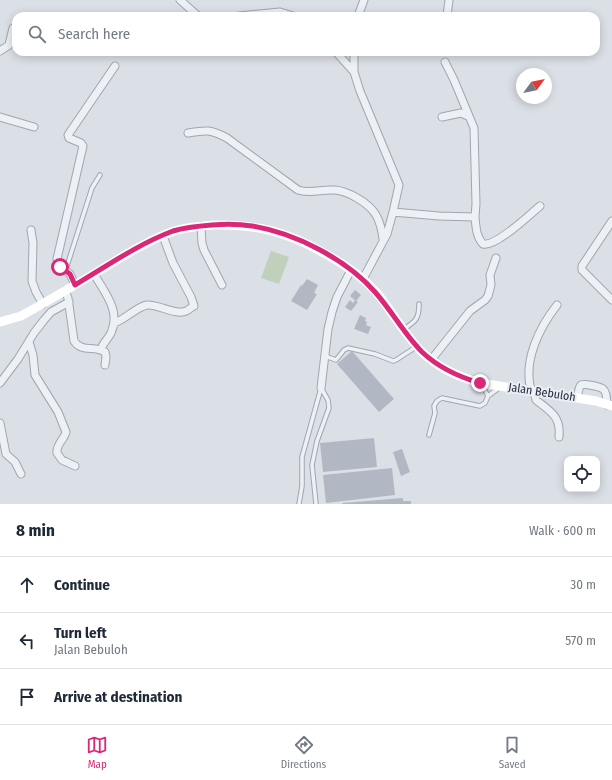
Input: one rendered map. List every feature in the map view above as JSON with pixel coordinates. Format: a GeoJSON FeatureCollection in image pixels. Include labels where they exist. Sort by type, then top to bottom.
{"type":"FeatureCollection","features":[{"type":"Feature","properties":{"kind":"main road","name":"Jalan Bebuloh"},"geometry":{"type":"LineString","coordinates":[[0,322],[21,316],[133,251],[162,236],[182,229],[201,226],[240,225],[258,227],[298,240],[329,255],[363,279],[417,346],[432,360],[447,370],[463,378],[480,383],[596,401],[610,405]]}},
{"type":"Feature","properties":{"kind":"street"},"geometry":{"type":"LineString","coordinates":[[180,0],[194,12]]}},
{"type":"Feature","properties":{"kind":"street"},"geometry":{"type":"LineString","coordinates":[[360,12],[364,0]]}},
{"type":"Feature","properties":{"kind":"street"},"geometry":{"type":"LineString","coordinates":[[448,12],[449,0]]}},
{"type":"Feature","properties":{"kind":"street"},"geometry":{"type":"LineString","coordinates":[[0,51],[9,45],[12,32]]}},
{"type":"Feature","properties":{"kind":"street"},"geometry":{"type":"LineString","coordinates":[[340,56],[354,72]]}},
{"type":"Feature","properties":{"kind":"street"},"geometry":{"type":"LineString","coordinates":[[354,56],[354,72],[360,91],[397,180],[398,188],[387,234],[363,279]]}},
{"type":"Feature","properties":{"kind":"street"},"geometry":{"type":"LineString","coordinates":[[445,62],[474,128],[475,217],[477,235],[480,241],[482,244],[489,245],[507,234],[540,206]]}},
{"type":"Feature","properties":{"kind":"street"},"geometry":{"type":"LineString","coordinates":[[75,285],[70,274],[58,265],[57,259],[83,146],[81,143],[69,138],[68,135],[115,66]]}},
{"type":"Feature","properties":{"kind":"street"},"geometry":{"type":"LineString","coordinates":[[442,117],[461,113],[468,116]]}},
{"type":"Feature","properties":{"kind":"street"},"geometry":{"type":"LineString","coordinates":[[0,117],[34,127]]}},
{"type":"Feature","properties":{"kind":"street"},"geometry":{"type":"LineString","coordinates":[[188,133],[204,130],[215,132],[227,138],[298,190],[308,192],[336,190],[352,196],[367,205],[373,211],[379,222],[383,239]]}},
{"type":"Feature","properties":{"kind":"street"},"geometry":{"type":"LineString","coordinates":[[393,212],[475,217]]}},
{"type":"Feature","properties":{"kind":"street"},"geometry":{"type":"LineString","coordinates":[[611,295],[582,270],[582,266],[612,221]]}},
{"type":"Feature","properties":{"kind":"street"},"geometry":{"type":"LineString","coordinates":[[201,226],[204,250],[222,285]]}},
{"type":"Feature","properties":{"kind":"street"},"geometry":{"type":"LineString","coordinates":[[31,230],[33,243],[32,281],[43,304]]}},
{"type":"Feature","properties":{"kind":"street"},"geometry":{"type":"LineString","coordinates":[[114,323],[120,322],[146,305],[186,312],[194,306],[191,297],[173,263],[162,236]]}},
{"type":"Feature","properties":{"kind":"street"},"geometry":{"type":"LineString","coordinates":[[432,360],[470,310],[485,300],[488,296],[491,285],[490,275],[496,258]]}},
{"type":"Feature","properties":{"kind":"street"},"geometry":{"type":"LineString","coordinates":[[321,388],[328,329],[332,312],[337,297],[351,270]]}},
{"type":"Feature","properties":{"kind":"street"},"geometry":{"type":"LineString","coordinates":[[94,274],[111,301],[114,309],[114,323],[110,335],[101,349]]}},
{"type":"Feature","properties":{"kind":"street"},"geometry":{"type":"LineString","coordinates":[[65,291],[69,302],[76,344],[82,348],[101,349],[105,352],[105,365]]}},
{"type":"Feature","properties":{"kind":"street"},"geometry":{"type":"LineString","coordinates":[[0,383],[18,359],[34,333],[51,312],[69,302]]}},
{"type":"Feature","properties":{"kind":"street"},"geometry":{"type":"LineString","coordinates":[[557,305],[549,316],[533,347],[529,365],[529,383],[534,391],[536,400],[555,416],[560,430],[559,437]]}},
{"type":"Feature","properties":{"kind":"street"},"geometry":{"type":"LineString","coordinates":[[29,342],[33,355],[35,375],[58,412],[66,432],[65,436],[58,445],[57,453],[62,460],[76,466]]}},
{"type":"Feature","properties":{"kind":"street"},"geometry":{"type":"LineString","coordinates":[[578,398],[579,387],[585,384],[601,388],[606,393],[610,405]]}},
{"type":"Feature","properties":{"kind":"street"},"geometry":{"type":"LineString","coordinates":[[0,423],[6,454],[14,462],[21,474]]}},
{"type":"Feature","properties":{"kind":"lane"},"geometry":{"type":"LineString","coordinates":[[66,270],[92,188],[100,175]]}},
{"type":"Feature","properties":{"kind":"lane"},"geometry":{"type":"LineString","coordinates":[[404,329],[415,322],[418,318],[419,304]]}},
{"type":"Feature","properties":{"kind":"lane"},"geometry":{"type":"LineString","coordinates":[[325,356],[336,360],[344,350],[348,348],[396,360],[417,346]]}},
{"type":"Feature","properties":{"kind":"lane"},"geometry":{"type":"LineString","coordinates":[[480,383],[488,396]]}},
{"type":"Feature","properties":{"kind":"lane"},"geometry":{"type":"LineString","coordinates":[[429,435],[435,413],[434,406],[440,399],[442,398],[480,406],[485,403],[488,396],[501,386]]}},
{"type":"Feature","properties":{"kind":"lane"},"geometry":{"type":"LineString","coordinates":[[299,504],[302,486],[302,458],[321,388]]}},
{"type":"Feature","properties":{"kind":"lane"},"geometry":{"type":"LineString","coordinates":[[316,504],[312,465],[317,441],[329,408],[328,400],[321,388]]}},
{"type":"Feature","properties":{"kind":"green space"},"geometry":{"type":"Polygon","coordinates":[[[271,251],[289,257],[279,284],[261,278],[271,251]]]}},
{"type":"Feature","properties":{"kind":"building"},"geometry":{"type":"Polygon","coordinates":[[[307,279],[318,285],[314,293],[317,294],[307,310],[291,301],[301,285],[302,286],[307,279]]]}},
{"type":"Feature","properties":{"kind":"building"},"geometry":{"type":"Polygon","coordinates":[[[355,290],[361,295],[356,301],[350,296],[355,290]]]}},
{"type":"Feature","properties":{"kind":"building"},"geometry":{"type":"Polygon","coordinates":[[[350,300],[353,303],[355,300],[358,302],[351,311],[345,307],[350,300]]]}},
{"type":"Feature","properties":{"kind":"building"},"geometry":{"type":"Polygon","coordinates":[[[360,315],[366,318],[366,325],[371,327],[368,334],[354,329],[360,315]]]}},
{"type":"Feature","properties":{"kind":"building"},"geometry":{"type":"Polygon","coordinates":[[[352,351],[394,399],[379,412],[337,364],[352,351]]]}},
{"type":"Feature","properties":{"kind":"building"},"geometry":{"type":"Polygon","coordinates":[[[374,438],[377,467],[323,472],[320,443],[374,438]]]}},
{"type":"Feature","properties":{"kind":"building"},"geometry":{"type":"Polygon","coordinates":[[[402,449],[410,472],[401,476],[393,452],[402,449]]]}},
{"type":"Feature","properties":{"kind":"building"},"geometry":{"type":"Polygon","coordinates":[[[392,468],[395,495],[326,503],[323,475],[392,468]]]}},
{"type":"Feature","properties":{"kind":"building"},"geometry":{"type":"Polygon","coordinates":[[[403,498],[403,501],[411,501],[411,504],[342,503],[403,498]]]}},
{"type":"Feature","properties":{"kind":"route"},"geometry":{"type":"LineString","coordinates":[[60,267],[70,274],[75,285],[121,257],[175,231],[201,226],[240,225],[258,227],[298,240],[329,255],[351,270],[363,279],[375,292],[422,352],[447,370],[463,378],[480,383]]}}]}
